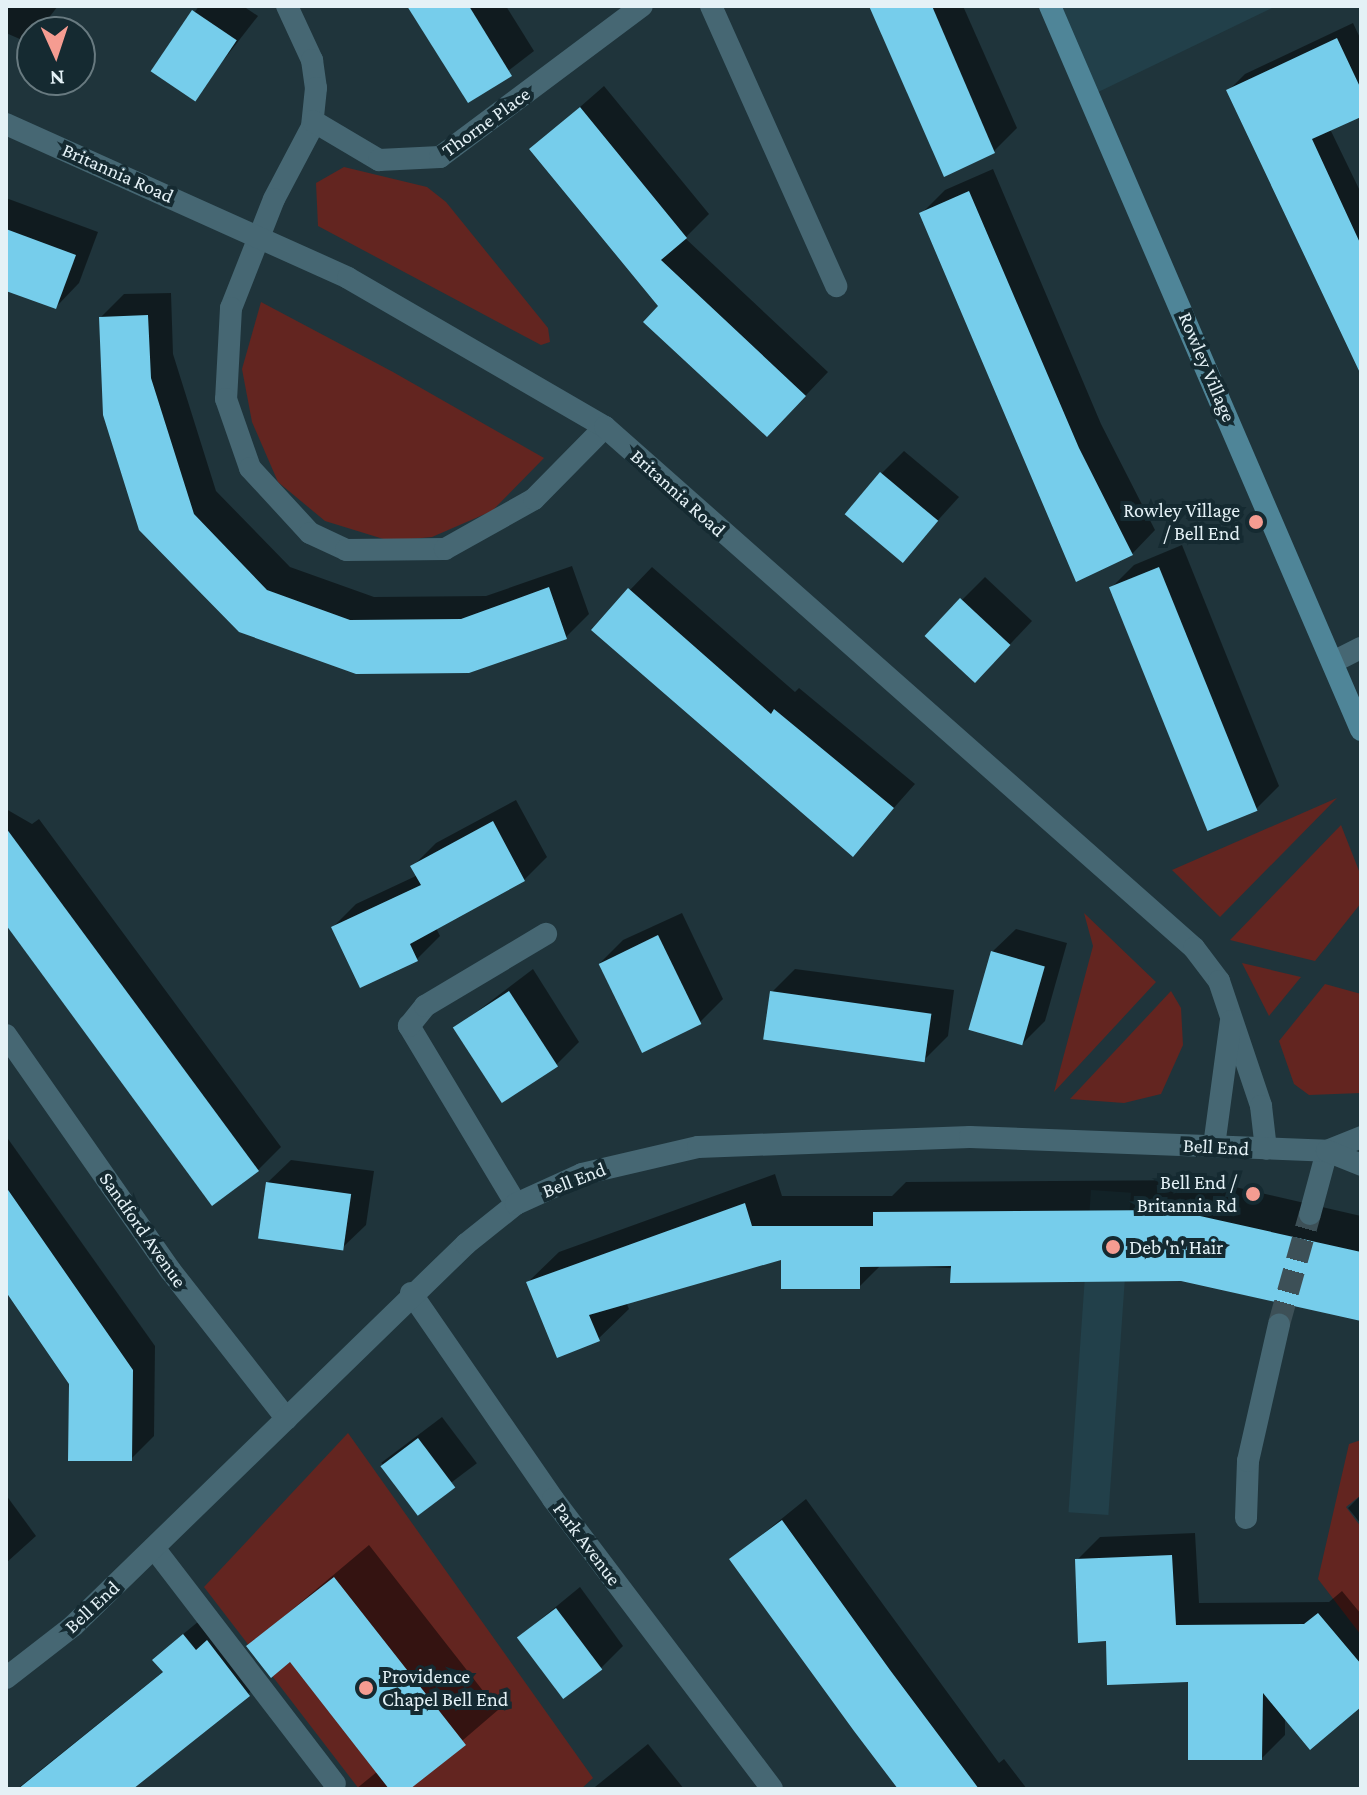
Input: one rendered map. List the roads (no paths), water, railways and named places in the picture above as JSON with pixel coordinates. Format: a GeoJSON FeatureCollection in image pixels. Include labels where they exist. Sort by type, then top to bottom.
{"type":"FeatureCollection","features":[{"type":"Feature","properties":{"kind":"main road","name":"Rowley Village"},"geometry":{"type":"LineString","coordinates":[[1050,6],[1361,730]]}},
{"type":"Feature","properties":{"kind":"street"},"geometry":{"type":"LineString","coordinates":[[287,6],[312,60],[313,121],[231,308],[226,399],[250,468],[310,533],[346,550],[445,549],[534,499],[605,427]]}},
{"type":"Feature","properties":{"kind":"street","name":"Thorne Place"},"geometry":{"type":"LineString","coordinates":[[313,121],[379,160],[440,157],[642,6]]}},
{"type":"Feature","properties":{"kind":"street"},"geometry":{"type":"LineString","coordinates":[[711,6],[836,286]]}},
{"type":"Feature","properties":{"kind":"street","name":"Britannia Road"},"geometry":{"type":"LineString","coordinates":[[6,124],[262,237],[454,334],[605,427],[1194,948],[1219,981],[1261,1106],[1266,1149]]}},
{"type":"Feature","properties":{"kind":"street"},"geometry":{"type":"LineString","coordinates":[[1333,662],[1361,648]]}},
{"type":"Feature","properties":{"kind":"street"},"geometry":{"type":"LineString","coordinates":[[516,1204],[409,1026],[425,1006],[546,934]]}},
{"type":"Feature","properties":{"kind":"street","name":"Britannia Road"},"geometry":{"type":"LineString","coordinates":[[1214,1146],[1231,1020]]}},
{"type":"Feature","properties":{"kind":"street","name":"Sandford Avenue"},"geometry":{"type":"LineString","coordinates":[[6,1035],[170,1270],[287,1419]]}},
{"type":"Feature","properties":{"kind":"street","name":"Bell End"},"geometry":{"type":"LineString","coordinates":[[6,1678],[154,1548],[411,1293],[516,1204],[582,1174],[698,1147],[970,1137],[1327,1151],[1361,1165]]}},
{"type":"Feature","properties":{"kind":"street","name":"Bell End"},"geometry":{"type":"LineString","coordinates":[[1327,1151],[1361,1137]]}},
{"type":"Feature","properties":{"kind":"street"},"geometry":{"type":"LineString","coordinates":[[1310,1214],[1327,1151]]}},
{"type":"Feature","properties":{"kind":"street","name":"Park Avenue"},"geometry":{"type":"LineString","coordinates":[[411,1293],[553,1499],[772,1789]]}},
{"type":"Feature","properties":{"kind":"street"},"geometry":{"type":"LineString","coordinates":[[1246,1518],[1248,1461],[1279,1324]]}},
{"type":"Feature","properties":{"kind":"street"},"geometry":{"type":"LineString","coordinates":[[154,1548],[335,1784]]}},
{"type":"Feature","properties":{"kind":"tunnel"},"geometry":{"type":"LineString","coordinates":[[1279,1324],[1310,1214]]}},
{"type":"Feature","properties":{"kind":"place","name":"Rowley Village / Bell End"},"geometry":{"type":"Point","coordinates":[1256,522]}},
{"type":"Feature","properties":{"kind":"place","name":"Bell End / Britannia Rd"},"geometry":{"type":"Point","coordinates":[1253,1194]}},
{"type":"Feature","properties":{"kind":"place","name":"Deb 'n' Hair"},"geometry":{"type":"Point","coordinates":[1113,1247]}},
{"type":"Feature","properties":{"kind":"place","name":"Providence Chapel Bell End"},"geometry":{"type":"Point","coordinates":[366,1688]}}]}
